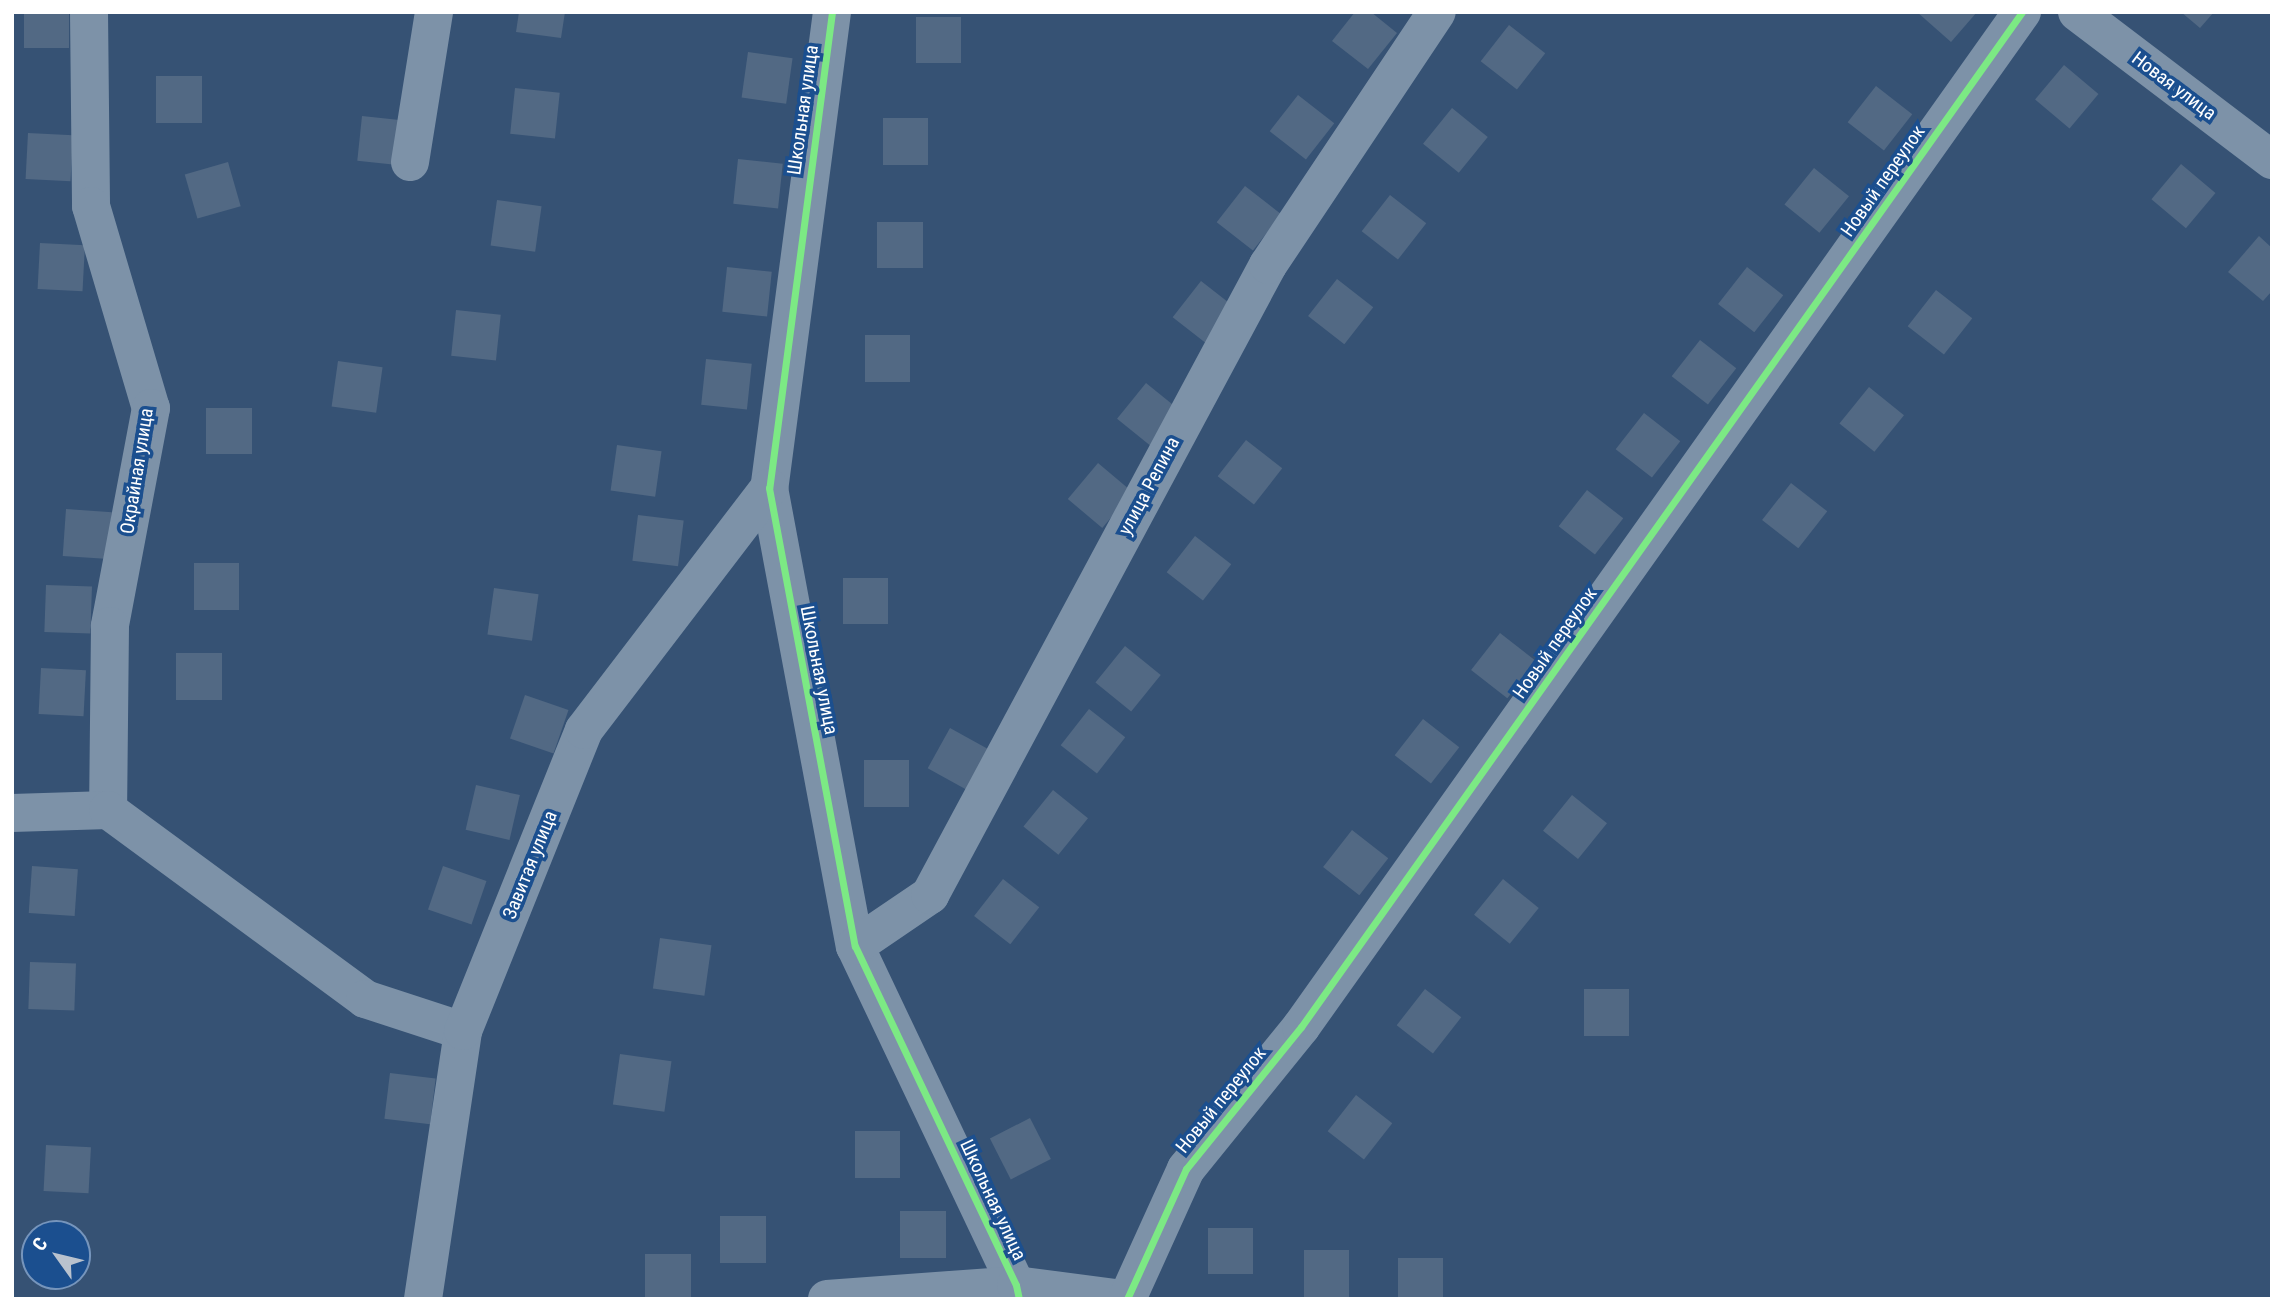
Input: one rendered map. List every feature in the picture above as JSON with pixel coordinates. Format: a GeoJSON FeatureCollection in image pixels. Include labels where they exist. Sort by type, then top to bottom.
{"type":"FeatureCollection","features":[{"type":"Feature","properties":{"kind":"street","name":"Окрайная улица"},"geometry":{"type":"LineString","coordinates":[[89,12],[91,206],[150,408],[110,626],[108,810]]}},
{"type":"Feature","properties":{"kind":"street"},"geometry":{"type":"LineString","coordinates":[[410,162],[435,12]]}},
{"type":"Feature","properties":{"kind":"street","name":"Школьная улица"},"geometry":{"type":"LineString","coordinates":[[832,12],[769,488],[855,946],[1018,1292]]}},
{"type":"Feature","properties":{"kind":"street","name":"улица Репина"},"geometry":{"type":"LineString","coordinates":[[855,946],[930,895],[1268,265],[1437,12]]}},
{"type":"Feature","properties":{"kind":"street","name":"Новый переулок"},"geometry":{"type":"LineString","coordinates":[[1125,1299],[1185,1169],[1301,1027],[2022,12]]}},
{"type":"Feature","properties":{"kind":"street","name":"Новая улица"},"geometry":{"type":"LineString","coordinates":[[2077,12],[2272,160]]}},
{"type":"Feature","properties":{"kind":"street","name":"Завитая улица"},"geometry":{"type":"LineString","coordinates":[[424,1299],[463,1031],[584,730],[769,488]]}},
{"type":"Feature","properties":{"kind":"street"},"geometry":{"type":"LineString","coordinates":[[12,813],[108,810],[365,999],[463,1031]]}},
{"type":"Feature","properties":{"kind":"street"},"geometry":{"type":"LineString","coordinates":[[827,1299],[1018,1292],[1125,1299]]}},
{"type":"Feature","properties":{"kind":"building"},"geometry":{"type":"Polygon","coordinates":[[[24,12],[69,12],[69,48],[24,48],[24,12]]]}},
{"type":"Feature","properties":{"kind":"building"},"geometry":{"type":"Polygon","coordinates":[[[519,12],[565,12],[561,38],[516,32],[519,12]]]}},
{"type":"Feature","properties":{"kind":"building"},"geometry":{"type":"Polygon","coordinates":[[[1355,12],[1371,12],[1397,33],[1368,69],[1332,41],[1355,12]]]}},
{"type":"Feature","properties":{"kind":"building"},"geometry":{"type":"Polygon","coordinates":[[[1917,12],[1977,12],[1951,42],[1917,12]]]}},
{"type":"Feature","properties":{"kind":"building"},"geometry":{"type":"Polygon","coordinates":[[[2181,12],[2214,12],[2200,28],[2181,12]]]}},
{"type":"Feature","properties":{"kind":"building"},"geometry":{"type":"Polygon","coordinates":[[[916,17],[961,17],[961,63],[916,63],[916,17]]]}},
{"type":"Feature","properties":{"kind":"building"},"geometry":{"type":"Polygon","coordinates":[[[1509,25],[1545,53],[1517,90],[1481,61],[1509,25]]]}},
{"type":"Feature","properties":{"kind":"building"},"geometry":{"type":"Polygon","coordinates":[[[748,52],[793,58],[786,104],[742,98],[748,52]]]}},
{"type":"Feature","properties":{"kind":"building"},"geometry":{"type":"Polygon","coordinates":[[[2064,65],[2098,94],[2070,128],[2035,99],[2064,65]]]}},
{"type":"Feature","properties":{"kind":"building"},"geometry":{"type":"Polygon","coordinates":[[[156,76],[202,76],[202,123],[156,123],[156,76]]]}},
{"type":"Feature","properties":{"kind":"building"},"geometry":{"type":"Polygon","coordinates":[[[1876,86],[1912,114],[1884,151],[1848,122],[1876,86]]]}},
{"type":"Feature","properties":{"kind":"building"},"geometry":{"type":"Polygon","coordinates":[[[515,88],[560,93],[555,138],[510,134],[515,88]]]}},
{"type":"Feature","properties":{"kind":"building"},"geometry":{"type":"Polygon","coordinates":[[[1298,95],[1334,123],[1306,160],[1270,131],[1298,95]]]}},
{"type":"Feature","properties":{"kind":"building"},"geometry":{"type":"Polygon","coordinates":[[[1452,108],[1488,137],[1459,173],[1423,144],[1452,108]]]}},
{"type":"Feature","properties":{"kind":"building"},"geometry":{"type":"Polygon","coordinates":[[[362,116],[407,121],[402,165],[357,161],[362,116]]]}},
{"type":"Feature","properties":{"kind":"building"},"geometry":{"type":"Polygon","coordinates":[[[883,118],[928,118],[928,165],[883,165],[883,118]]]}},
{"type":"Feature","properties":{"kind":"building"},"geometry":{"type":"Polygon","coordinates":[[[28,133],[73,135],[71,181],[26,179],[28,133]]]}},
{"type":"Feature","properties":{"kind":"building"},"geometry":{"type":"Polygon","coordinates":[[[738,159],[783,164],[778,208],[733,204],[738,159]]]}},
{"type":"Feature","properties":{"kind":"building"},"geometry":{"type":"Polygon","coordinates":[[[228,162],[241,206],[197,219],[185,174],[228,162]]]}},
{"type":"Feature","properties":{"kind":"building"},"geometry":{"type":"Polygon","coordinates":[[[2181,164],[2215,193],[2186,228],[2151,199],[2181,164]]]}},
{"type":"Feature","properties":{"kind":"building"},"geometry":{"type":"Polygon","coordinates":[[[1814,168],[1849,196],[1819,233],[1784,205],[1814,168]]]}},
{"type":"Feature","properties":{"kind":"building"},"geometry":{"type":"Polygon","coordinates":[[[1245,186],[1281,214],[1253,251],[1217,222],[1245,186]]]}},
{"type":"Feature","properties":{"kind":"building"},"geometry":{"type":"Polygon","coordinates":[[[1390,195],[1426,223],[1398,260],[1362,231],[1390,195]]]}},
{"type":"Feature","properties":{"kind":"building"},"geometry":{"type":"Polygon","coordinates":[[[497,200],[542,206],[535,252],[491,246],[497,200]]]}},
{"type":"Feature","properties":{"kind":"building"},"geometry":{"type":"Polygon","coordinates":[[[877,222],[923,222],[923,268],[877,268],[877,222]]]}},
{"type":"Feature","properties":{"kind":"building"},"geometry":{"type":"Polygon","coordinates":[[[2259,236],[2272,248],[2272,291],[2263,301],[2228,272],[2259,236]]]}},
{"type":"Feature","properties":{"kind":"building"},"geometry":{"type":"Polygon","coordinates":[[[40,243],[85,245],[83,291],[38,289],[40,243]]]}},
{"type":"Feature","properties":{"kind":"building"},"geometry":{"type":"Polygon","coordinates":[[[727,267],[772,272],[767,316],[722,312],[727,267]]]}},
{"type":"Feature","properties":{"kind":"building"},"geometry":{"type":"Polygon","coordinates":[[[1747,267],[1783,295],[1754,332],[1718,304],[1747,267]]]}},
{"type":"Feature","properties":{"kind":"building"},"geometry":{"type":"Polygon","coordinates":[[[1337,279],[1373,307],[1344,344],[1308,316],[1337,279]]]}},
{"type":"Feature","properties":{"kind":"building"},"geometry":{"type":"Polygon","coordinates":[[[1201,281],[1237,309],[1209,346],[1173,317],[1201,281]]]}},
{"type":"Feature","properties":{"kind":"building"},"geometry":{"type":"Polygon","coordinates":[[[1936,290],[1972,318],[1944,355],[1908,326],[1936,290]]]}},
{"type":"Feature","properties":{"kind":"building"},"geometry":{"type":"Polygon","coordinates":[[[456,310],[501,315],[496,360],[451,356],[456,310]]]}},
{"type":"Feature","properties":{"kind":"building"},"geometry":{"type":"Polygon","coordinates":[[[865,335],[910,335],[910,382],[865,382],[865,335]]]}},
{"type":"Feature","properties":{"kind":"building"},"geometry":{"type":"Polygon","coordinates":[[[1700,340],[1736,368],[1708,405],[1672,376],[1700,340]]]}},
{"type":"Feature","properties":{"kind":"building"},"geometry":{"type":"Polygon","coordinates":[[[706,359],[752,364],[747,410],[701,405],[706,359]]]}},
{"type":"Feature","properties":{"kind":"building"},"geometry":{"type":"Polygon","coordinates":[[[338,361],[383,367],[376,413],[332,407],[338,361]]]}},
{"type":"Feature","properties":{"kind":"building"},"geometry":{"type":"Polygon","coordinates":[[[1146,383],[1181,411],[1152,447],[1117,419],[1146,383]]]}},
{"type":"Feature","properties":{"kind":"building"},"geometry":{"type":"Polygon","coordinates":[[[1869,387],[1904,415],[1874,452],[1839,424],[1869,387]]]}},
{"type":"Feature","properties":{"kind":"building"},"geometry":{"type":"Polygon","coordinates":[[[206,408],[252,408],[252,454],[206,454],[206,408]]]}},
{"type":"Feature","properties":{"kind":"building"},"geometry":{"type":"Polygon","coordinates":[[[1644,413],[1680,441],[1652,478],[1616,449],[1644,413]]]}},
{"type":"Feature","properties":{"kind":"building"},"geometry":{"type":"Polygon","coordinates":[[[1246,440],[1282,468],[1254,505],[1218,476],[1246,440]]]}},
{"type":"Feature","properties":{"kind":"building"},"geometry":{"type":"Polygon","coordinates":[[[617,445],[662,451],[655,497],[611,491],[617,445]]]}},
{"type":"Feature","properties":{"kind":"building"},"geometry":{"type":"Polygon","coordinates":[[[1098,463],[1132,492],[1102,528],[1068,499],[1098,463]]]}},
{"type":"Feature","properties":{"kind":"building"},"geometry":{"type":"Polygon","coordinates":[[[1791,483],[1827,511],[1798,548],[1762,520],[1791,483]]]}},
{"type":"Feature","properties":{"kind":"building"},"geometry":{"type":"Polygon","coordinates":[[[1587,490],[1623,518],[1595,555],[1559,526],[1587,490]]]}},
{"type":"Feature","properties":{"kind":"building"},"geometry":{"type":"Polygon","coordinates":[[[66,509],[112,512],[109,559],[63,556],[66,509]]]}},
{"type":"Feature","properties":{"kind":"building"},"geometry":{"type":"Polygon","coordinates":[[[638,515],[684,521],[678,566],[632,561],[638,515]]]}},
{"type":"Feature","properties":{"kind":"building"},"geometry":{"type":"Polygon","coordinates":[[[1195,536],[1231,564],[1203,601],[1167,572],[1195,536]]]}},
{"type":"Feature","properties":{"kind":"building"},"geometry":{"type":"Polygon","coordinates":[[[194,563],[239,563],[239,610],[194,610],[194,563]]]}},
{"type":"Feature","properties":{"kind":"building"},"geometry":{"type":"Polygon","coordinates":[[[843,578],[888,578],[888,624],[843,624],[843,578]]]}},
{"type":"Feature","properties":{"kind":"building"},"geometry":{"type":"Polygon","coordinates":[[[46,585],[92,587],[90,634],[44,632],[46,585]]]}},
{"type":"Feature","properties":{"kind":"building"},"geometry":{"type":"Polygon","coordinates":[[[494,588],[539,594],[532,641],[487,635],[494,588]]]}},
{"type":"Feature","properties":{"kind":"building"},"geometry":{"type":"Polygon","coordinates":[[[1500,633],[1536,661],[1507,698],[1471,670],[1500,633]]]}},
{"type":"Feature","properties":{"kind":"building"},"geometry":{"type":"Polygon","coordinates":[[[1125,646],[1161,675],[1131,711],[1095,683],[1125,646]]]}},
{"type":"Feature","properties":{"kind":"building"},"geometry":{"type":"Polygon","coordinates":[[[176,653],[222,653],[222,700],[176,700],[176,653]]]}},
{"type":"Feature","properties":{"kind":"building"},"geometry":{"type":"Polygon","coordinates":[[[41,668],[86,670],[84,716],[39,714],[41,668]]]}},
{"type":"Feature","properties":{"kind":"building"},"geometry":{"type":"Polygon","coordinates":[[[525,695],[568,710],[554,753],[510,738],[525,695]]]}},
{"type":"Feature","properties":{"kind":"building"},"geometry":{"type":"Polygon","coordinates":[[[1089,709],[1125,737],[1097,774],[1061,745],[1089,709]]]}},
{"type":"Feature","properties":{"kind":"building"},"geometry":{"type":"Polygon","coordinates":[[[1423,719],[1459,747],[1431,784],[1395,755],[1423,719]]]}},
{"type":"Feature","properties":{"kind":"building"},"geometry":{"type":"Polygon","coordinates":[[[950,728],[990,750],[968,791],[928,768],[950,728]]]}},
{"type":"Feature","properties":{"kind":"building"},"geometry":{"type":"Polygon","coordinates":[[[864,760],[909,760],[909,807],[864,807],[864,760]]]}},
{"type":"Feature","properties":{"kind":"building"},"geometry":{"type":"Polygon","coordinates":[[[476,785],[520,795],[509,840],[466,830],[476,785]]]}},
{"type":"Feature","properties":{"kind":"building"},"geometry":{"type":"Polygon","coordinates":[[[1053,790],[1088,818],[1058,855],[1023,827],[1053,790]]]}},
{"type":"Feature","properties":{"kind":"building"},"geometry":{"type":"Polygon","coordinates":[[[1572,795],[1607,823],[1578,859],[1543,831],[1572,795]]]}},
{"type":"Feature","properties":{"kind":"building"},"geometry":{"type":"Polygon","coordinates":[[[1352,830],[1388,858],[1359,895],[1323,867],[1352,830]]]}},
{"type":"Feature","properties":{"kind":"building"},"geometry":{"type":"Polygon","coordinates":[[[32,866],[78,869],[75,916],[29,913],[32,866]]]}},
{"type":"Feature","properties":{"kind":"building"},"geometry":{"type":"Polygon","coordinates":[[[443,866],[486,881],[472,924],[428,909],[443,866]]]}},
{"type":"Feature","properties":{"kind":"building"},"geometry":{"type":"Polygon","coordinates":[[[1003,879],[1039,907],[1010,944],[974,916],[1003,879]]]}},
{"type":"Feature","properties":{"kind":"building"},"geometry":{"type":"Polygon","coordinates":[[[1503,879],[1539,908],[1510,944],[1474,915],[1503,879]]]}},
{"type":"Feature","properties":{"kind":"building"},"geometry":{"type":"Polygon","coordinates":[[[660,938],[711,945],[704,996],[653,989],[660,938]]]}},
{"type":"Feature","properties":{"kind":"building"},"geometry":{"type":"Polygon","coordinates":[[[30,962],[76,964],[74,1011],[28,1009],[30,962]]]}},
{"type":"Feature","properties":{"kind":"building"},"geometry":{"type":"Polygon","coordinates":[[[1425,989],[1461,1017],[1433,1054],[1397,1025],[1425,989]]]}},
{"type":"Feature","properties":{"kind":"building"},"geometry":{"type":"Polygon","coordinates":[[[1584,989],[1629,989],[1629,1036],[1584,1036],[1584,989]]]}},
{"type":"Feature","properties":{"kind":"building"},"geometry":{"type":"Polygon","coordinates":[[[620,1054],[671,1061],[664,1112],[613,1105],[620,1054]]]}},
{"type":"Feature","properties":{"kind":"building"},"geometry":{"type":"Polygon","coordinates":[[[390,1073],[436,1079],[430,1124],[384,1119],[390,1073]]]}},
{"type":"Feature","properties":{"kind":"building"},"geometry":{"type":"Polygon","coordinates":[[[1356,1095],[1392,1123],[1364,1160],[1328,1131],[1356,1095]]]}},
{"type":"Feature","properties":{"kind":"building"},"geometry":{"type":"Polygon","coordinates":[[[1030,1118],[1051,1159],[1011,1179],[990,1138],[1030,1118]]]}},
{"type":"Feature","properties":{"kind":"building"},"geometry":{"type":"Polygon","coordinates":[[[855,1131],[900,1131],[900,1178],[855,1178],[855,1131]]]}},
{"type":"Feature","properties":{"kind":"building"},"geometry":{"type":"Polygon","coordinates":[[[46,1145],[91,1147],[89,1193],[44,1191],[46,1145]]]}},
{"type":"Feature","properties":{"kind":"building"},"geometry":{"type":"Polygon","coordinates":[[[900,1211],[946,1211],[946,1258],[900,1258],[900,1211]]]}},
{"type":"Feature","properties":{"kind":"building"},"geometry":{"type":"Polygon","coordinates":[[[720,1216],[766,1216],[766,1263],[720,1263],[720,1216]]]}},
{"type":"Feature","properties":{"kind":"building"},"geometry":{"type":"Polygon","coordinates":[[[1208,1228],[1253,1228],[1253,1274],[1208,1274],[1208,1228]]]}},
{"type":"Feature","properties":{"kind":"building"},"geometry":{"type":"Polygon","coordinates":[[[1304,1250],[1349,1250],[1349,1297],[1304,1297],[1304,1250]]]}},
{"type":"Feature","properties":{"kind":"building"},"geometry":{"type":"Polygon","coordinates":[[[645,1254],[691,1254],[691,1299],[645,1299],[645,1254]]]}},
{"type":"Feature","properties":{"kind":"building"},"geometry":{"type":"Polygon","coordinates":[[[1398,1258],[1443,1258],[1443,1299],[1398,1299],[1398,1258]]]}},
{"type":"Feature","properties":{"kind":"cycle path"},"geometry":{"type":"LineString","coordinates":[[832,12],[769,488],[855,946],[1016,1285],[1019,1299]]}},
{"type":"Feature","properties":{"kind":"cycle path"},"geometry":{"type":"LineString","coordinates":[[1127,1299],[1186,1169],[1301,1027],[2022,12]]}}]}
